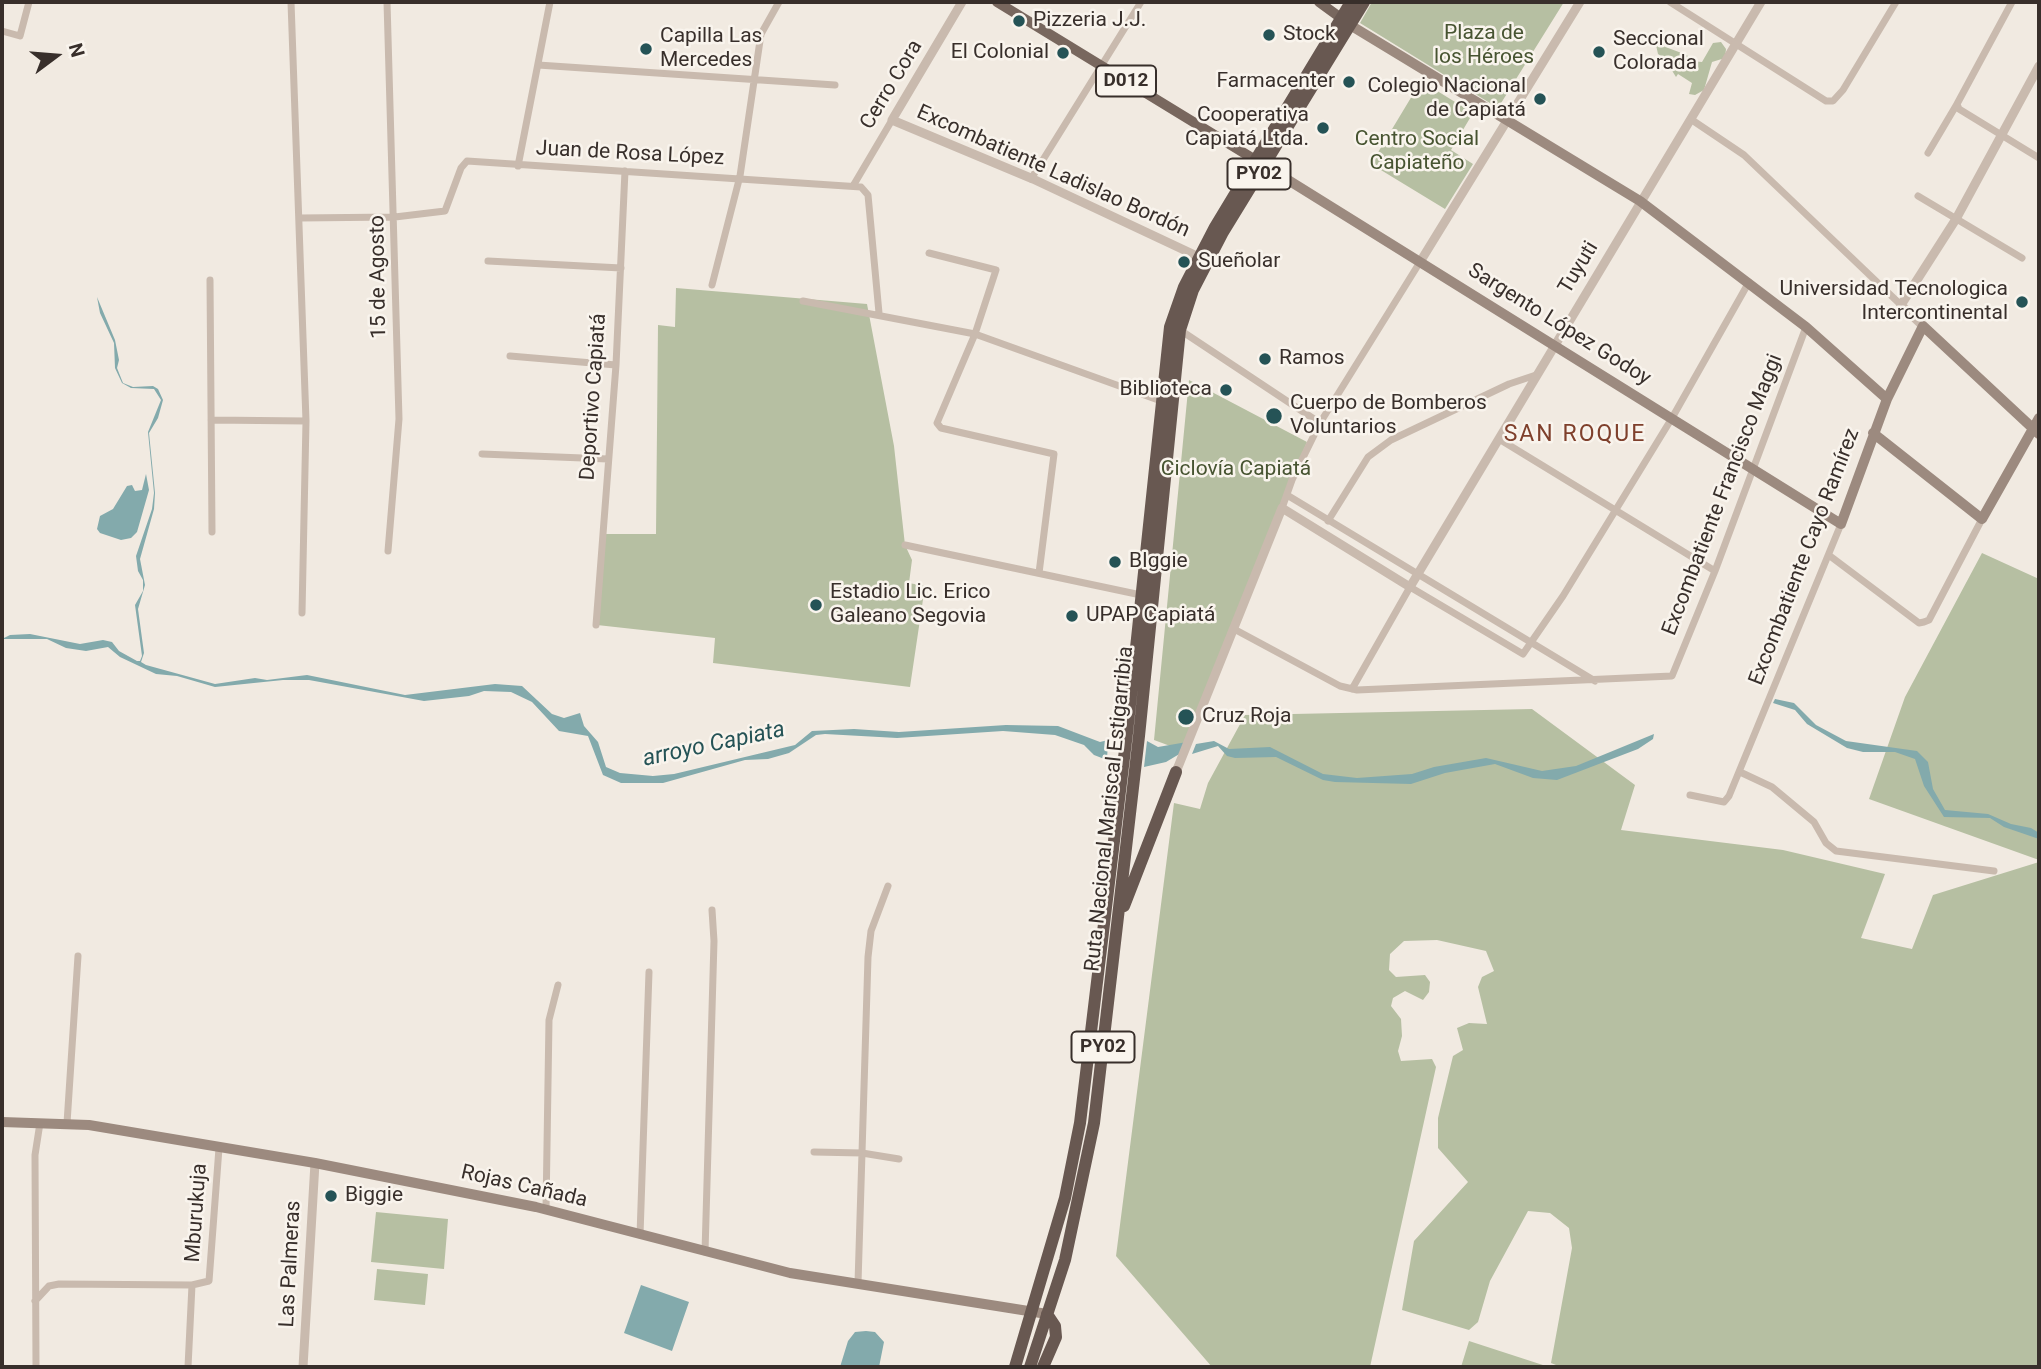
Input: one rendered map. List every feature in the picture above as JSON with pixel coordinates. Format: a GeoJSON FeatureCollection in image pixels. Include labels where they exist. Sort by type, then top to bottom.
{"type":"FeatureCollection","features":[{"type":"Feature","properties":{"kind":"highway","name":"Ruta Nacional Mariscal Estigarribia"},"geometry":{"type":"LineString","coordinates":[[1346,22],[1351,2]]}},
{"type":"Feature","properties":{"kind":"highway","name":"Ruta Nacional Mariscal Estigarribia"},"geometry":{"type":"LineString","coordinates":[[1133,735],[1141,595],[1170,327],[1199,257],[1346,22],[1364,2]]}},
{"type":"Feature","properties":{"kind":"highway","name":"Ruta Nacional Mariscal Estigarribia"},"geometry":{"type":"LineString","coordinates":[[1014,1367],[1034,1311],[1065,1198],[1080,1123],[1133,735],[1180,330],[1207,261],[1260,163]]}},
{"type":"Feature","properties":{"kind":"highway"},"geometry":{"type":"LineString","coordinates":[[1116,930],[1176,772]]}},
{"type":"Feature","properties":{"kind":"highway","name":"Ruta Nacional Mariscal Estigarribia"},"geometry":{"type":"LineString","coordinates":[[1030,1367],[1065,1260],[1094,1123],[1116,930],[1128,774]]}},
{"type":"Feature","properties":{"kind":"highway"},"geometry":{"type":"LineString","coordinates":[[1044,1367],[1056,1337],[1055,1326],[1047,1314]]}},
{"type":"Feature","properties":{"kind":"main road","name":"D012"},"geometry":{"type":"LineString","coordinates":[[997,2],[1260,163]]}},
{"type":"Feature","properties":{"kind":"main road"},"geometry":{"type":"LineString","coordinates":[[1308,2],[1346,22],[1640,201],[1806,327],[1887,399]]}},
{"type":"Feature","properties":{"kind":"main road"},"geometry":{"type":"LineString","coordinates":[[1320,2],[1346,22]]}},
{"type":"Feature","properties":{"kind":"main road","name":"Sargento López Godoy"},"geometry":{"type":"LineString","coordinates":[[1260,163],[1841,524]]}},
{"type":"Feature","properties":{"kind":"main road"},"geometry":{"type":"LineString","coordinates":[[1923,326],[2036,431]]}},
{"type":"Feature","properties":{"kind":"main road","name":"Excombatiente Cayo Ramírez"},"geometry":{"type":"LineString","coordinates":[[1841,524],[1887,399],[1923,326]]}},
{"type":"Feature","properties":{"kind":"main road"},"geometry":{"type":"LineString","coordinates":[[1873,433],[1982,519],[2036,431],[2039,418]]}},
{"type":"Feature","properties":{"kind":"main road","name":"Rojas Cañada"},"geometry":{"type":"LineString","coordinates":[[2,1122],[67,1124],[315,1163],[546,1209],[790,1273],[1047,1314]]}},
{"type":"Feature","properties":{"kind":"street"},"geometry":{"type":"LineString","coordinates":[[2,31],[20,36],[29,2]]}},
{"type":"Feature","properties":{"kind":"street"},"geometry":{"type":"LineString","coordinates":[[291,2],[306,421],[302,613]]}},
{"type":"Feature","properties":{"kind":"street","name":"15 de Agosto"},"geometry":{"type":"LineString","coordinates":[[387,2],[399,419],[388,551]]}},
{"type":"Feature","properties":{"kind":"street"},"geometry":{"type":"LineString","coordinates":[[518,166],[550,2]]}},
{"type":"Feature","properties":{"kind":"street"},"geometry":{"type":"LineString","coordinates":[[712,285],[740,177],[752,79],[761,33],[779,2]]}},
{"type":"Feature","properties":{"kind":"street","name":"Cerro Cora"},"geometry":{"type":"LineString","coordinates":[[853,186],[962,2]]}},
{"type":"Feature","properties":{"kind":"street"},"geometry":{"type":"LineString","coordinates":[[1031,179],[1141,2]]}},
{"type":"Feature","properties":{"kind":"street"},"geometry":{"type":"LineString","coordinates":[[1176,772],[1287,495],[1320,423],[1580,2]]}},
{"type":"Feature","properties":{"kind":"street"},"geometry":{"type":"LineString","coordinates":[[1670,2],[1738,42],[1826,102],[1833,101],[1843,90],[1896,2]]}},
{"type":"Feature","properties":{"kind":"street","name":"Tuyuti"},"geometry":{"type":"LineString","coordinates":[[1410,587],[1761,2]]}},
{"type":"Feature","properties":{"kind":"street"},"geometry":{"type":"LineString","coordinates":[[1928,153],[2012,2]]}},
{"type":"Feature","properties":{"kind":"street"},"geometry":{"type":"LineString","coordinates":[[538,65],[835,85]]}},
{"type":"Feature","properties":{"kind":"street"},"geometry":{"type":"LineString","coordinates":[[1901,305],[1956,219],[2039,66]]}},
{"type":"Feature","properties":{"kind":"street"},"geometry":{"type":"LineString","coordinates":[[1957,104],[1959,108],[2039,159]]}},
{"type":"Feature","properties":{"kind":"street","name":"Excombatiente Ladislao Bordón"},"geometry":{"type":"LineString","coordinates":[[892,120],[1031,179],[1199,257]]}},
{"type":"Feature","properties":{"kind":"street"},"geometry":{"type":"LineString","coordinates":[[1692,120],[1744,155],[1923,326]]}},
{"type":"Feature","properties":{"kind":"street","name":"Juan de Rosa López"},"geometry":{"type":"LineString","coordinates":[[395,217],[445,211],[461,168],[467,161],[853,186]]}},
{"type":"Feature","properties":{"kind":"street","name":"Deportivo Capiatá"},"geometry":{"type":"LineString","coordinates":[[596,625],[616,365],[625,171]]}},
{"type":"Feature","properties":{"kind":"street"},"geometry":{"type":"LineString","coordinates":[[853,186],[861,187],[868,195],[879,313]]}},
{"type":"Feature","properties":{"kind":"street"},"geometry":{"type":"LineString","coordinates":[[1918,195],[2022,258]]}},
{"type":"Feature","properties":{"kind":"street"},"geometry":{"type":"LineString","coordinates":[[300,218],[395,217]]}},
{"type":"Feature","properties":{"kind":"street"},"geometry":{"type":"LineString","coordinates":[[929,253],[996,270],[975,334],[937,423],[941,428],[1054,454],[1039,573]]}},
{"type":"Feature","properties":{"kind":"street"},"geometry":{"type":"LineString","coordinates":[[488,261],[621,268]]}},
{"type":"Feature","properties":{"kind":"street"},"geometry":{"type":"LineString","coordinates":[[210,280],[212,533]]}},
{"type":"Feature","properties":{"kind":"street"},"geometry":{"type":"LineString","coordinates":[[1282,508],[1523,654],[1563,596],[1672,418],[1749,282]]}},
{"type":"Feature","properties":{"kind":"street"},"geometry":{"type":"LineString","coordinates":[[803,301],[879,313],[975,334],[1161,401]]}},
{"type":"Feature","properties":{"kind":"street","name":"Excombatiente Francisco Maggi"},"geometry":{"type":"LineString","coordinates":[[1595,681],[1672,676],[1715,571],[1806,327]]}},
{"type":"Feature","properties":{"kind":"street"},"geometry":{"type":"LineString","coordinates":[[1180,330],[1320,423]]}},
{"type":"Feature","properties":{"kind":"street"},"geometry":{"type":"LineString","coordinates":[[510,356],[616,365]]}},
{"type":"Feature","properties":{"kind":"street"},"geometry":{"type":"LineString","coordinates":[[1328,522],[1368,457],[1391,440],[1509,384],[1536,375]]}},
{"type":"Feature","properties":{"kind":"street"},"geometry":{"type":"LineString","coordinates":[[211,420],[306,421]]}},
{"type":"Feature","properties":{"kind":"street"},"geometry":{"type":"LineString","coordinates":[[1499,439],[1614,512],[1715,571]]}},
{"type":"Feature","properties":{"kind":"street"},"geometry":{"type":"LineString","coordinates":[[482,454],[608,459]]}},
{"type":"Feature","properties":{"kind":"street"},"geometry":{"type":"LineString","coordinates":[[1287,495],[1595,681]]}},
{"type":"Feature","properties":{"kind":"street"},"geometry":{"type":"LineString","coordinates":[[1830,556],[1919,623],[1924,622],[1929,620],[1982,519]]}},
{"type":"Feature","properties":{"kind":"street","name":"Excombatiente Cayo Ramírez"},"geometry":{"type":"LineString","coordinates":[[1690,796],[1724,802],[1768,706],[1841,524]]}},
{"type":"Feature","properties":{"kind":"street"},"geometry":{"type":"LineString","coordinates":[[905,545],[1141,595]]}},
{"type":"Feature","properties":{"kind":"street"},"geometry":{"type":"LineString","coordinates":[[1352,689],[1410,587]]}},
{"type":"Feature","properties":{"kind":"street"},"geometry":{"type":"LineString","coordinates":[[1234,629],[1340,686],[1352,689],[1595,681]]}},
{"type":"Feature","properties":{"kind":"street"},"geometry":{"type":"LineString","coordinates":[[1740,772],[1772,787],[1814,822],[1826,843],[1836,851],[1994,871]]}},
{"type":"Feature","properties":{"kind":"street"},"geometry":{"type":"LineString","coordinates":[[858,1283],[868,957],[871,931],[888,886]]}},
{"type":"Feature","properties":{"kind":"street"},"geometry":{"type":"LineString","coordinates":[[705,1252],[714,941],[712,910]]}},
{"type":"Feature","properties":{"kind":"street"},"geometry":{"type":"LineString","coordinates":[[67,1124],[78,957]]}},
{"type":"Feature","properties":{"kind":"street"},"geometry":{"type":"LineString","coordinates":[[640,1235],[649,972]]}},
{"type":"Feature","properties":{"kind":"street"},"geometry":{"type":"LineString","coordinates":[[546,1209],[549,1020],[558,985]]}},
{"type":"Feature","properties":{"kind":"street"},"geometry":{"type":"LineString","coordinates":[[36,1367],[36,1155],[40,1123]]}},
{"type":"Feature","properties":{"kind":"street","name":"Mburukuja"},"geometry":{"type":"LineString","coordinates":[[188,1367],[192,1285],[209,1281],[219,1148]]}},
{"type":"Feature","properties":{"kind":"street"},"geometry":{"type":"LineString","coordinates":[[814,1152],[862,1153],[899,1158]]}},
{"type":"Feature","properties":{"kind":"street","name":"Las Palmeras"},"geometry":{"type":"LineString","coordinates":[[303,1367],[315,1163]]}},
{"type":"Feature","properties":{"kind":"street"},"geometry":{"type":"LineString","coordinates":[[35,1301],[50,1286],[59,1284],[192,1285]]}},
{"type":"Feature","properties":{"kind":"green space","name":"Plaza de los Héroes"},"geometry":{"type":"Polygon","coordinates":[[[1372,2],[1564,2],[1498,108],[1360,23],[1372,2]]]}},
{"type":"Feature","properties":{"kind":"green space"},"geometry":{"type":"Polygon","coordinates":[[[1654,36],[1660,45],[1687,55],[1690,61],[1702,62],[1713,43],[1721,42],[1726,49],[1725,58],[1712,62],[1704,90],[1695,95],[1689,94],[1692,83],[1678,74],[1676,77],[1671,69],[1672,63],[1658,54],[1654,36]]]}},
{"type":"Feature","properties":{"kind":"green space","name":"Centro Social Capiateño"},"geometry":{"type":"Polygon","coordinates":[[[1421,81],[1473,113],[1451,150],[1473,164],[1445,209],[1371,164],[1421,81]]]}},
{"type":"Feature","properties":{"kind":"green space"},"geometry":{"type":"Polygon","coordinates":[[[676,288],[867,304],[894,446],[905,545],[912,560],[909,583],[925,586],[910,687],[713,663],[715,638],[597,625],[602,534],[656,534],[658,325],[675,327],[676,288]]]}},
{"type":"Feature","properties":{"kind":"green space","name":"Ciclovía Capiatá"},"geometry":{"type":"Polygon","coordinates":[[[1189,380],[1307,442],[1181,750],[1154,740],[1189,380]]]}},
{"type":"Feature","properties":{"kind":"green space"},"geometry":{"type":"Polygon","coordinates":[[[1982,553],[2039,579],[2039,860],[1869,799],[1905,697],[1982,553]]]}},
{"type":"Feature","properties":{"kind":"green space"},"geometry":{"type":"Polygon","coordinates":[[[1532,709],[1635,785],[1621,830],[1783,850],[1885,874],[1861,938],[1912,949],[1933,895],[2039,862],[2039,1367],[1561,1367],[1551,1363],[1572,1248],[1569,1228],[1550,1213],[1528,1211],[1490,1281],[1478,1322],[1469,1330],[1402,1310],[1414,1241],[1468,1182],[1438,1148],[1438,1118],[1453,1056],[1463,1050],[1457,1028],[1469,1023],[1487,1024],[1478,987],[1482,977],[1494,971],[1486,951],[1437,940],[1404,941],[1390,954],[1389,970],[1396,977],[1425,975],[1430,982],[1429,992],[1423,1000],[1405,991],[1393,998],[1391,1006],[1401,1019],[1402,1036],[1398,1051],[1401,1061],[1432,1059],[1436,1067],[1370,1367],[1212,1367],[1116,1256],[1174,803],[1200,809],[1208,783],[1245,715],[1532,709]]]}},
{"type":"Feature","properties":{"kind":"green space"},"geometry":{"type":"Polygon","coordinates":[[[376,1212],[448,1219],[444,1269],[371,1262],[376,1212]]]}},
{"type":"Feature","properties":{"kind":"green space"},"geometry":{"type":"Polygon","coordinates":[[[377,1269],[428,1274],[425,1305],[374,1300],[377,1269]]]}},
{"type":"Feature","properties":{"kind":"green space"},"geometry":{"type":"Polygon","coordinates":[[[1469,1341],[1549,1367],[1461,1367],[1469,1341]]]}},
{"type":"Feature","properties":{"kind":"water"},"geometry":{"type":"Polygon","coordinates":[[[97,297],[115,340],[119,360],[117,368],[123,383],[133,387],[153,386],[158,389],[163,400],[158,418],[149,433],[155,493],[154,509],[140,559],[145,585],[138,609],[144,653],[141,662],[146,665],[215,684],[307,675],[405,695],[495,684],[522,686],[552,714],[564,718],[580,713],[584,726],[598,742],[606,767],[620,773],[653,776],[674,774],[795,745],[812,731],[854,729],[899,732],[1006,725],[1058,726],[1100,742],[1108,740],[1107,760],[1094,755],[1084,745],[1055,735],[1003,731],[897,738],[825,734],[816,735],[789,753],[768,759],[745,760],[663,783],[621,783],[603,775],[588,736],[559,731],[532,702],[511,692],[484,691],[469,696],[424,701],[309,680],[215,687],[177,676],[156,674],[120,657],[108,647],[86,651],[66,648],[47,639],[2,639],[10,635],[30,634],[80,644],[103,640],[112,642],[119,651],[137,661],[140,661],[142,656],[135,605],[143,591],[143,580],[138,571],[136,556],[152,509],[154,493],[148,432],[161,400],[154,389],[131,388],[122,383],[115,368],[114,343],[100,313],[97,297]]]}},
{"type":"Feature","properties":{"kind":"water"},"geometry":{"type":"Polygon","coordinates":[[[146,474],[149,490],[137,532],[131,538],[121,540],[100,533],[97,529],[100,516],[113,509],[127,486],[132,485],[135,491],[142,490],[146,474]]]}},
{"type":"Feature","properties":{"kind":"water"},"geometry":{"type":"Polygon","coordinates":[[[1775,699],[1794,703],[1816,725],[1846,741],[1917,751],[1928,762],[1933,789],[1945,810],[1988,814],[2011,824],[2031,828],[2039,833],[2039,839],[2004,827],[1990,818],[1944,817],[1924,786],[1915,759],[1895,752],[1863,752],[1847,748],[1807,724],[1795,710],[1773,703],[1775,699]]]}},
{"type":"Feature","properties":{"kind":"water"},"geometry":{"type":"Polygon","coordinates":[[[1654,734],[1653,739],[1638,749],[1557,780],[1533,778],[1495,764],[1445,773],[1411,784],[1335,782],[1323,780],[1276,757],[1235,758],[1227,756],[1218,746],[1192,754],[1196,744],[1214,741],[1229,749],[1270,747],[1323,774],[1357,778],[1412,774],[1434,767],[1486,758],[1542,771],[1576,766],[1654,734]]]}},
{"type":"Feature","properties":{"kind":"water"},"geometry":{"type":"Polygon","coordinates":[[[1147,741],[1158,747],[1187,742],[1181,753],[1166,762],[1144,767],[1147,741]]]}},
{"type":"Feature","properties":{"kind":"water"},"geometry":{"type":"Polygon","coordinates":[[[641,1285],[689,1302],[672,1351],[624,1333],[641,1285]]]}},
{"type":"Feature","properties":{"kind":"water"},"geometry":{"type":"Polygon","coordinates":[[[855,1332],[875,1332],[884,1342],[879,1367],[840,1367],[848,1341],[855,1332]]]}},
{"type":"Feature","properties":{"kind":"place","name":"Pizzeria J.J."},"geometry":{"type":"Point","coordinates":[1019,21]}},
{"type":"Feature","properties":{"kind":"place","name":"Stock"},"geometry":{"type":"Point","coordinates":[1269,35]}},
{"type":"Feature","properties":{"kind":"place","name":"Capilla Las Mercedes"},"geometry":{"type":"Point","coordinates":[646,49]}},
{"type":"Feature","properties":{"kind":"place","name":"Seccional Colorada"},"geometry":{"type":"Point","coordinates":[1599,52]}},
{"type":"Feature","properties":{"kind":"place","name":"El Colonial"},"geometry":{"type":"Point","coordinates":[1063,53]}},
{"type":"Feature","properties":{"kind":"place","name":"Farmacenter"},"geometry":{"type":"Point","coordinates":[1349,82]}},
{"type":"Feature","properties":{"kind":"place","name":"Colegio Nacional de Capiatá"},"geometry":{"type":"Point","coordinates":[1540,99]}},
{"type":"Feature","properties":{"kind":"place","name":"Cooperativa Capiatá Ltda."},"geometry":{"type":"Point","coordinates":[1323,128]}},
{"type":"Feature","properties":{"kind":"place","name":"Sueñolar"},"geometry":{"type":"Point","coordinates":[1184,262]}},
{"type":"Feature","properties":{"kind":"place","name":"Universidad Tecnologica Intercontinental"},"geometry":{"type":"Point","coordinates":[2022,302]}},
{"type":"Feature","properties":{"kind":"place","name":"Ramos"},"geometry":{"type":"Point","coordinates":[1265,359]}},
{"type":"Feature","properties":{"kind":"place","name":"Biblioteca"},"geometry":{"type":"Point","coordinates":[1226,390]}},
{"type":"Feature","properties":{"kind":"place","name":"Cuerpo de Bomberos Voluntarios"},"geometry":{"type":"Point","coordinates":[1274,416]}},
{"type":"Feature","properties":{"kind":"place","name":"BIggie"},"geometry":{"type":"Point","coordinates":[1115,562]}},
{"type":"Feature","properties":{"kind":"place","name":"Estadio Lic. Erico Galeano Segovia"},"geometry":{"type":"Point","coordinates":[816,605]}},
{"type":"Feature","properties":{"kind":"place","name":"UPAP Capiatá"},"geometry":{"type":"Point","coordinates":[1072,616]}},
{"type":"Feature","properties":{"kind":"place","name":"Cruz Roja"},"geometry":{"type":"Point","coordinates":[1186,717]}},
{"type":"Feature","properties":{"kind":"place","name":"Biggie"},"geometry":{"type":"Point","coordinates":[331,1196]}},
{"type":"Feature","properties":{"kind":"district","name":"SAN ROQUE"},"geometry":{"type":"Point","coordinates":[1575,435]}},
{"type":"Feature","properties":{"kind":"water label","name":"arroyo Capiata"},"geometry":{"type":"Point","coordinates":[714,745]}}]}
